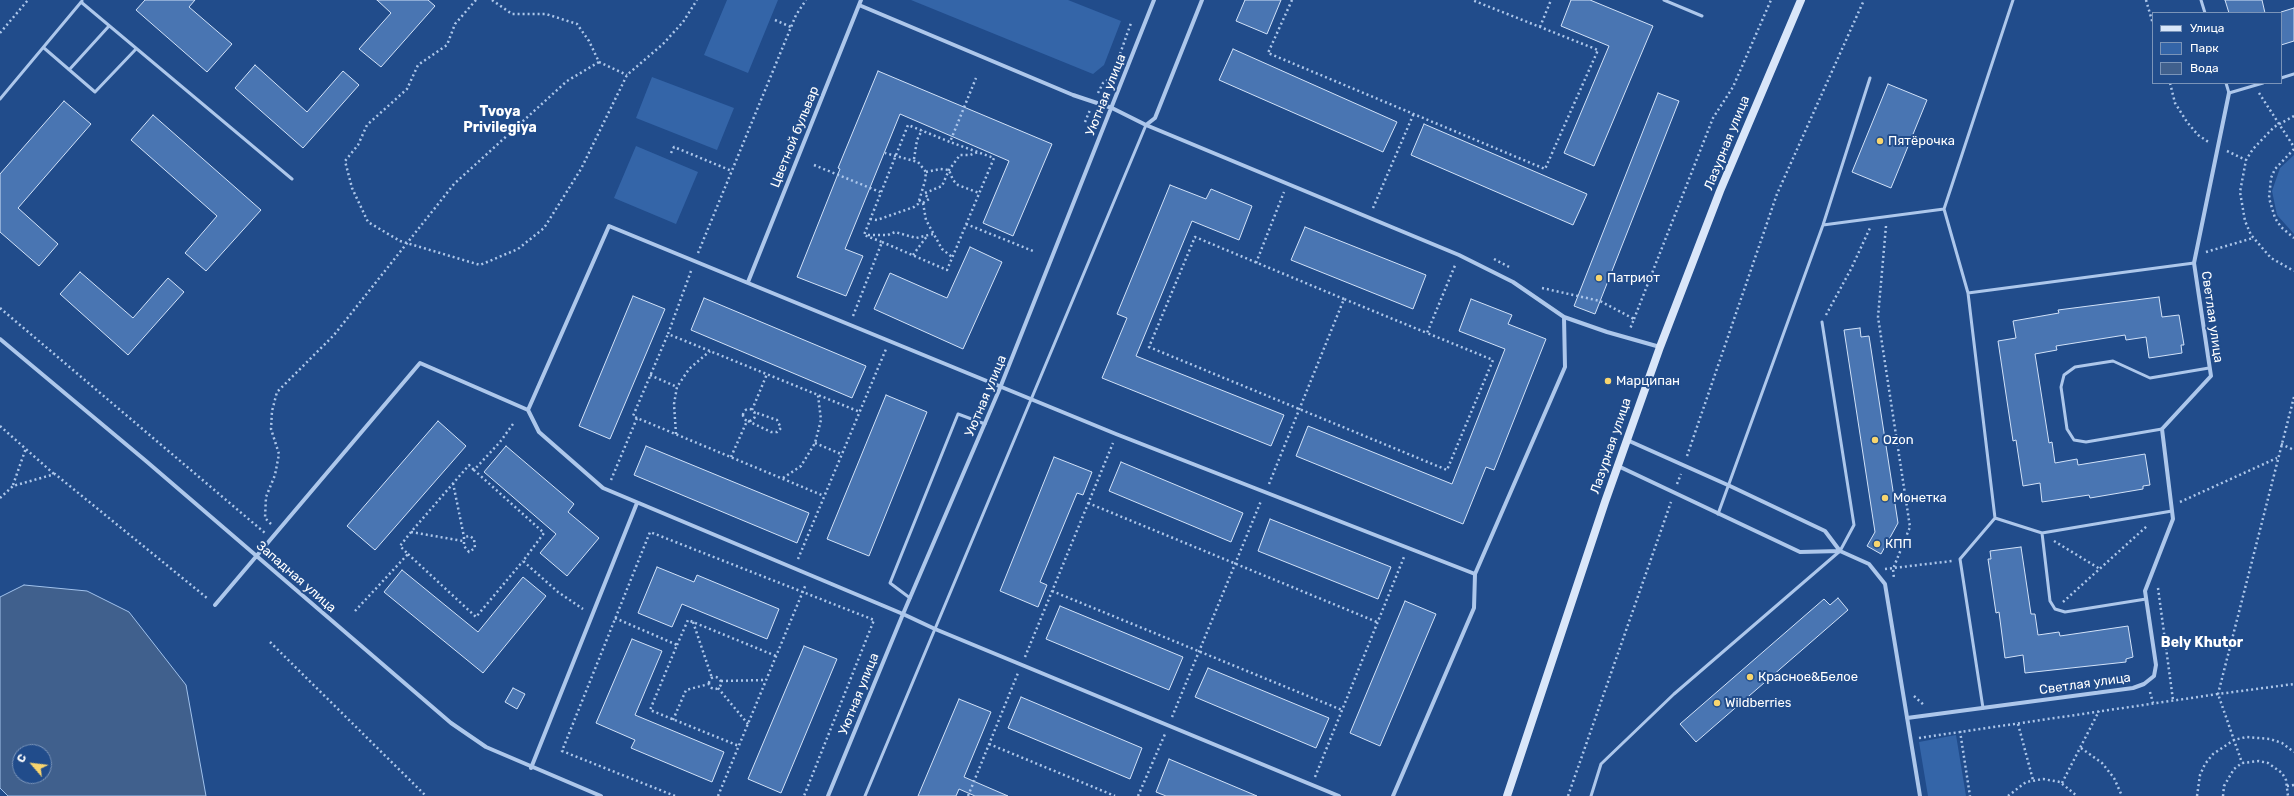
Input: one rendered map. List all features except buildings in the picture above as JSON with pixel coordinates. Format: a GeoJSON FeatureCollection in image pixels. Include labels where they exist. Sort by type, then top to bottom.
{"type":"FeatureCollection","features":[{"type":"Feature","properties":{"kind":"street","name":"Цветной бульвар"},"geometry":{"type":"LineString","coordinates":[[748,282],[861,0]]}},
{"type":"Feature","properties":{"kind":"street","name":"Уютная улица"},"geometry":{"type":"LineString","coordinates":[[828,796],[903,614],[1000,388],[1154,0]]}},
{"type":"Feature","properties":{"kind":"street"},"geometry":{"type":"LineString","coordinates":[[1146,125],[1156,118],[1202,0]]}},
{"type":"Feature","properties":{"kind":"street","name":"Лазурная улица"},"geometry":{"type":"LineString","coordinates":[[1508,796],[1626,440],[1660,347],[1720,191],[1801,0]]}},
{"type":"Feature","properties":{"kind":"street"},"geometry":{"type":"LineString","coordinates":[[859,5],[1094,102],[1112,108],[1146,125],[1459,255],[1513,282],[1564,317],[1660,347]]}},
{"type":"Feature","properties":{"kind":"street","name":"Светлая улица"},"geometry":{"type":"LineString","coordinates":[[1907,718],[2133,688],[2144,684],[2154,676],[2156,665],[2145,591],[2173,519],[2173,505],[2162,429],[2211,376],[2194,264],[2219,148],[2229,93]]}},
{"type":"Feature","properties":{"kind":"street"},"geometry":{"type":"LineString","coordinates":[[528,410],[609,226],[695,260],[1000,388],[1475,574]]}},
{"type":"Feature","properties":{"kind":"street"},"geometry":{"type":"LineString","coordinates":[[1393,796],[1474,608],[1475,574],[1565,367],[1564,317]]}},
{"type":"Feature","properties":{"kind":"street","name":"Западная улица"},"geometry":{"type":"LineString","coordinates":[[0,339],[146,460],[451,723],[486,747],[531,768],[601,796]]}},
{"type":"Feature","properties":{"kind":"street"},"geometry":{"type":"LineString","coordinates":[[216,605],[420,363],[528,410],[539,432],[607,490],[1021,665],[1339,796]]}},
{"type":"Feature","properties":{"kind":"street"},"geometry":{"type":"LineString","coordinates":[[1626,440],[1730,486],[1825,532],[1840,551]]}},
{"type":"Feature","properties":{"kind":"street"},"geometry":{"type":"LineString","coordinates":[[1618,466],[1800,552],[1840,551],[1869,564],[1885,584],[1920,796]]}},
{"type":"Feature","properties":{"kind":"street"},"geometry":{"type":"LineString","coordinates":[[531,768],[637,503]]}},
{"type":"Feature","properties":{"kind":"lane"},"geometry":{"type":"LineString","coordinates":[[1664,0],[1702,16]]}},
{"type":"Feature","properties":{"kind":"lane"},"geometry":{"type":"LineString","coordinates":[[1983,708],[1960,559],[1995,518],[1968,293],[1944,209],[2013,0]]}},
{"type":"Feature","properties":{"kind":"lane"},"geometry":{"type":"LineString","coordinates":[[2201,0],[2205,12]]}},
{"type":"Feature","properties":{"kind":"lane"},"geometry":{"type":"LineString","coordinates":[[0,99],[82,1],[136,50],[292,179]]}},
{"type":"Feature","properties":{"kind":"lane"},"geometry":{"type":"LineString","coordinates":[[69,70],[109,26]]}},
{"type":"Feature","properties":{"kind":"lane"},"geometry":{"type":"LineString","coordinates":[[44,48],[96,92],[136,50]]}},
{"type":"Feature","properties":{"kind":"lane"},"geometry":{"type":"LineString","coordinates":[[2282,78],[2294,74]]}},
{"type":"Feature","properties":{"kind":"lane"},"geometry":{"type":"LineString","coordinates":[[1718,514],[1730,486],[1823,226],[1870,78]]}},
{"type":"Feature","properties":{"kind":"lane"},"geometry":{"type":"LineString","coordinates":[[2226,84],[2229,93],[2260,84]]}},
{"type":"Feature","properties":{"kind":"lane"},"geometry":{"type":"LineString","coordinates":[[865,796],[1146,125]]}},
{"type":"Feature","properties":{"kind":"lane"},"geometry":{"type":"LineString","coordinates":[[1823,226],[1944,209]]}},
{"type":"Feature","properties":{"kind":"lane"},"geometry":{"type":"LineString","coordinates":[[1968,293],[2194,264]]}},
{"type":"Feature","properties":{"kind":"lane"},"geometry":{"type":"LineString","coordinates":[[1591,796],[1601,764],[1674,694],[1840,551],[1854,525],[1822,322]]}},
{"type":"Feature","properties":{"kind":"lane"},"geometry":{"type":"LineString","coordinates":[[2162,429],[2086,442],[2074,440],[2068,429],[2061,387],[2064,375],[2075,367],[2113,361],[2150,378],[2209,368]]}},
{"type":"Feature","properties":{"kind":"lane"},"geometry":{"type":"LineString","coordinates":[[910,598],[890,583],[958,414],[985,424]]}},
{"type":"Feature","properties":{"kind":"lane"},"geometry":{"type":"LineString","coordinates":[[1995,518],[2042,533],[2173,510]]}},
{"type":"Feature","properties":{"kind":"lane"},"geometry":{"type":"LineString","coordinates":[[2042,533],[2050,601],[2055,609],[2065,612],[2146,599]]}},
{"type":"Feature","properties":{"kind":"path"},"geometry":{"type":"LineString","coordinates":[[0,33],[28,0]]}},
{"type":"Feature","properties":{"kind":"path"},"geometry":{"type":"LineString","coordinates":[[476,0],[455,24],[446,45],[418,65],[407,89],[367,125],[358,145],[345,161],[352,188],[368,222],[400,242],[480,265],[518,249],[544,228],[581,169],[628,75],[683,22],[696,0]]}},
{"type":"Feature","properties":{"kind":"path"},"geometry":{"type":"LineString","coordinates":[[492,0],[512,14],[546,14],[577,24],[589,41],[599,62],[628,75]]}},
{"type":"Feature","properties":{"kind":"path"},"geometry":{"type":"LineString","coordinates":[[700,248],[791,26],[806,0]]}},
{"type":"Feature","properties":{"kind":"path"},"geometry":{"type":"LineString","coordinates":[[1292,0],[1268,53],[1545,169],[1598,50],[1472,0]]}},
{"type":"Feature","properties":{"kind":"path"},"geometry":{"type":"LineString","coordinates":[[1540,27],[1551,0]]}},
{"type":"Feature","properties":{"kind":"path"},"geometry":{"type":"LineString","coordinates":[[1627,337],[1713,118],[1733,87],[1771,0]]}},
{"type":"Feature","properties":{"kind":"path"},"geometry":{"type":"LineString","coordinates":[[1568,796],[1777,194],[1864,0]]}},
{"type":"Feature","properties":{"kind":"path"},"geometry":{"type":"LineString","coordinates":[[2146,0],[2152,21]]}},
{"type":"Feature","properties":{"kind":"path"},"geometry":{"type":"LineString","coordinates":[[775,20],[791,26]]}},
{"type":"Feature","properties":{"kind":"path"},"geometry":{"type":"LineString","coordinates":[[1118,58],[1132,23]]}},
{"type":"Feature","properties":{"kind":"path"},"geometry":{"type":"LineString","coordinates":[[278,532],[265,518],[266,497],[275,475],[279,454],[272,430],[272,410],[276,392],[334,335],[454,184],[567,81],[599,62]]}},
{"type":"Feature","properties":{"kind":"path"},"geometry":{"type":"LineString","coordinates":[[1085,122],[1103,83],[1110,79],[1113,72]]}},
{"type":"Feature","properties":{"kind":"path"},"geometry":{"type":"LineString","coordinates":[[950,142],[976,78]]}},
{"type":"Feature","properties":{"kind":"path"},"geometry":{"type":"LineString","coordinates":[[2170,84],[2175,103],[2187,122],[2198,135],[2219,148],[2246,160]]}},
{"type":"Feature","properties":{"kind":"path"},"geometry":{"type":"LineString","coordinates":[[2254,86],[2280,124],[2294,148],[2275,169],[2271,178],[2269,198],[2275,218],[2294,238]]}},
{"type":"Feature","properties":{"kind":"path"},"geometry":{"type":"LineString","coordinates":[[1372,209],[1414,114]]}},
{"type":"Feature","properties":{"kind":"path"},"geometry":{"type":"LineString","coordinates":[[2294,116],[2280,124],[2263,137],[2246,160],[2240,192],[2241,207],[2245,222],[2253,238],[2271,258],[2294,271]]}},
{"type":"Feature","properties":{"kind":"path"},"geometry":{"type":"LineString","coordinates":[[908,125],[994,158],[947,270],[866,236],[864,235],[880,192],[908,125]]}},
{"type":"Feature","properties":{"kind":"path"},"geometry":{"type":"LineString","coordinates":[[914,160],[917,140],[922,130]]}},
{"type":"Feature","properties":{"kind":"path"},"geometry":{"type":"LineString","coordinates":[[670,152],[674,148],[732,171]]}},
{"type":"Feature","properties":{"kind":"path"},"geometry":{"type":"LineString","coordinates":[[920,194],[942,186],[949,170],[960,155],[970,156],[979,152]]}},
{"type":"Feature","properties":{"kind":"path"},"geometry":{"type":"LineString","coordinates":[[884,153],[895,157],[914,160],[926,172]]}},
{"type":"Feature","properties":{"kind":"path"},"geometry":{"type":"LineString","coordinates":[[814,165],[880,192]]}},
{"type":"Feature","properties":{"kind":"path"},"geometry":{"type":"LineString","coordinates":[[926,172],[940,168],[949,170]]}},
{"type":"Feature","properties":{"kind":"path"},"geometry":{"type":"LineString","coordinates":[[949,170],[952,180],[958,185],[979,194]]}},
{"type":"Feature","properties":{"kind":"path"},"geometry":{"type":"LineString","coordinates":[[870,219],[877,220],[912,208],[919,200],[925,182],[926,172]]}},
{"type":"Feature","properties":{"kind":"path"},"geometry":{"type":"LineString","coordinates":[[1256,263],[1287,184]]}},
{"type":"Feature","properties":{"kind":"path"},"geometry":{"type":"LineString","coordinates":[[923,203],[929,198],[925,193]]}},
{"type":"Feature","properties":{"kind":"path"},"geometry":{"type":"LineString","coordinates":[[919,200],[923,203],[926,220],[933,234],[942,249],[952,257]]}},
{"type":"Feature","properties":{"kind":"path"},"geometry":{"type":"LineString","coordinates":[[1887,216],[1878,317],[1910,527],[1893,569],[1895,584]]}},
{"type":"Feature","properties":{"kind":"path"},"geometry":{"type":"LineString","coordinates":[[1822,322],[1851,269],[1874,218]]}},
{"type":"Feature","properties":{"kind":"path"},"geometry":{"type":"LineString","coordinates":[[966,224],[1033,251]]}},
{"type":"Feature","properties":{"kind":"path"},"geometry":{"type":"LineString","coordinates":[[866,236],[888,235],[895,232],[916,238],[933,234]]}},
{"type":"Feature","properties":{"kind":"path"},"geometry":{"type":"LineString","coordinates":[[913,255],[927,236]]}},
{"type":"Feature","properties":{"kind":"path"},"geometry":{"type":"LineString","coordinates":[[1195,237],[1344,299],[1493,360],[1447,470],[1149,347],[1195,237]]}},
{"type":"Feature","properties":{"kind":"path"},"geometry":{"type":"LineString","coordinates":[[2196,255],[2253,238]]}},
{"type":"Feature","properties":{"kind":"path"},"geometry":{"type":"LineString","coordinates":[[853,316],[882,242]]}},
{"type":"Feature","properties":{"kind":"path"},"geometry":{"type":"LineString","coordinates":[[1427,333],[1459,255]]}},
{"type":"Feature","properties":{"kind":"path"},"geometry":{"type":"LineString","coordinates":[[695,260],[668,334],[633,416],[824,496]]}},
{"type":"Feature","properties":{"kind":"path"},"geometry":{"type":"LineString","coordinates":[[1578,295],[1600,302],[1634,319]]}},
{"type":"Feature","properties":{"kind":"path"},"geometry":{"type":"LineString","coordinates":[[1138,796],[1236,564],[1344,299]]}},
{"type":"Feature","properties":{"kind":"path"},"geometry":{"type":"LineString","coordinates":[[0,308],[272,539]]}},
{"type":"Feature","properties":{"kind":"path"},"geometry":{"type":"LineString","coordinates":[[668,334],[860,412]]}},
{"type":"Feature","properties":{"kind":"path"},"geometry":{"type":"LineString","coordinates":[[794,569],[889,341]]}},
{"type":"Feature","properties":{"kind":"path"},"geometry":{"type":"LineString","coordinates":[[676,434],[674,404],[677,387],[689,369],[710,351]]}},
{"type":"Feature","properties":{"kind":"path"},"geometry":{"type":"LineString","coordinates":[[730,457],[747,421],[754,418],[753,411],[766,374]]}},
{"type":"Feature","properties":{"kind":"path"},"geometry":{"type":"LineString","coordinates":[[650,375],[677,387]]}},
{"type":"Feature","properties":{"kind":"path"},"geometry":{"type":"LineString","coordinates":[[783,479],[801,466],[815,443],[821,420],[818,395]]}},
{"type":"Feature","properties":{"kind":"path"},"geometry":{"type":"LineString","coordinates":[[2242,764],[2218,694],[2277,458],[2294,397]]}},
{"type":"Feature","properties":{"kind":"path"},"geometry":{"type":"LineString","coordinates":[[747,410],[753,411],[777,420],[781,428],[777,432],[771,432],[747,421],[744,418],[743,413],[747,410]]}},
{"type":"Feature","properties":{"kind":"path"},"geometry":{"type":"LineString","coordinates":[[607,490],[637,418]]}},
{"type":"Feature","properties":{"kind":"path"},"geometry":{"type":"LineString","coordinates":[[474,470],[500,442],[512,424]]}},
{"type":"Feature","properties":{"kind":"path"},"geometry":{"type":"LineString","coordinates":[[0,426],[55,474],[216,605]]}},
{"type":"Feature","properties":{"kind":"path"},"geometry":{"type":"LineString","coordinates":[[968,796],[1116,434]]}},
{"type":"Feature","properties":{"kind":"path"},"geometry":{"type":"LineString","coordinates":[[815,443],[842,454]]}},
{"type":"Feature","properties":{"kind":"path"},"geometry":{"type":"LineString","coordinates":[[2281,444],[2294,450]]}},
{"type":"Feature","properties":{"kind":"path"},"geometry":{"type":"LineString","coordinates":[[13,486],[26,448]]}},
{"type":"Feature","properties":{"kind":"path"},"geometry":{"type":"LineString","coordinates":[[2173,505],[2277,458]]}},
{"type":"Feature","properties":{"kind":"path"},"geometry":{"type":"LineString","coordinates":[[469,465],[474,470],[544,533],[523,562],[476,618],[400,546],[469,465]]}},
{"type":"Feature","properties":{"kind":"path"},"geometry":{"type":"LineString","coordinates":[[0,498],[13,486],[55,474]]}},
{"type":"Feature","properties":{"kind":"path"},"geometry":{"type":"LineString","coordinates":[[453,483],[464,537],[464,546],[469,552],[474,548],[474,539],[470,536],[464,537]]}},
{"type":"Feature","properties":{"kind":"path"},"geometry":{"type":"LineString","coordinates":[[1088,503],[1377,622]]}},
{"type":"Feature","properties":{"kind":"path"},"geometry":{"type":"LineString","coordinates":[[2055,609],[2162,513]]}},
{"type":"Feature","properties":{"kind":"path"},"geometry":{"type":"LineString","coordinates":[[411,532],[463,541]]}},
{"type":"Feature","properties":{"kind":"path"},"geometry":{"type":"LineString","coordinates":[[675,796],[562,751],[650,532],[874,620],[804,796]]}},
{"type":"Feature","properties":{"kind":"path"},"geometry":{"type":"LineString","coordinates":[[2042,533],[2100,569]]}},
{"type":"Feature","properties":{"kind":"path"},"geometry":{"type":"LineString","coordinates":[[1312,785],[1407,548]]}},
{"type":"Feature","properties":{"kind":"path"},"geometry":{"type":"LineString","coordinates":[[355,611],[408,554]]}},
{"type":"Feature","properties":{"kind":"path"},"geometry":{"type":"LineString","coordinates":[[1893,569],[1960,559]]}},
{"type":"Feature","properties":{"kind":"path"},"geometry":{"type":"LineString","coordinates":[[523,562],[558,592],[592,615]]}},
{"type":"Feature","properties":{"kind":"path"},"geometry":{"type":"LineString","coordinates":[[718,796],[809,575]]}},
{"type":"Feature","properties":{"kind":"path"},"geometry":{"type":"LineString","coordinates":[[2158,581],[2173,700]]}},
{"type":"Feature","properties":{"kind":"path"},"geometry":{"type":"LineString","coordinates":[[1052,591],[1342,710]]}},
{"type":"Feature","properties":{"kind":"path"},"geometry":{"type":"LineString","coordinates":[[616,618],[677,645]]}},
{"type":"Feature","properties":{"kind":"path"},"geometry":{"type":"LineString","coordinates":[[739,746],[650,710],[688,620],[776,656]]}},
{"type":"Feature","properties":{"kind":"path"},"geometry":{"type":"LineString","coordinates":[[673,720],[686,690],[709,684],[712,678],[693,622]]}},
{"type":"Feature","properties":{"kind":"path"},"geometry":{"type":"LineString","coordinates":[[270,642],[426,796]]}},
{"type":"Feature","properties":{"kind":"path"},"geometry":{"type":"LineString","coordinates":[[712,678],[718,678],[721,681],[766,680]]}},
{"type":"Feature","properties":{"kind":"path"},"geometry":{"type":"LineString","coordinates":[[718,688],[721,681]]}},
{"type":"Feature","properties":{"kind":"path"},"geometry":{"type":"LineString","coordinates":[[709,684],[713,689],[718,688]]}},
{"type":"Feature","properties":{"kind":"path"},"geometry":{"type":"LineString","coordinates":[[1911,740],[2099,710],[2294,684]]}},
{"type":"Feature","properties":{"kind":"path"},"geometry":{"type":"LineString","coordinates":[[718,688],[748,724]]}},
{"type":"Feature","properties":{"kind":"path"},"geometry":{"type":"LineString","coordinates":[[1912,688],[1913,696],[1935,714]]}},
{"type":"Feature","properties":{"kind":"path"},"geometry":{"type":"LineString","coordinates":[[2062,783],[2099,710]]}},
{"type":"Feature","properties":{"kind":"path"},"geometry":{"type":"LineString","coordinates":[[2018,724],[2033,780]]}},
{"type":"Feature","properties":{"kind":"path"},"geometry":{"type":"LineString","coordinates":[[1960,731],[1970,796]]}},
{"type":"Feature","properties":{"kind":"path"},"geometry":{"type":"LineString","coordinates":[[2197,796],[2200,775],[2205,764],[2213,754],[2234,740],[2246,737],[2270,739],[2282,743],[2294,752]]}},
{"type":"Feature","properties":{"kind":"path"},"geometry":{"type":"LineString","coordinates":[[989,744],[1115,796]]}},
{"type":"Feature","properties":{"kind":"path"},"geometry":{"type":"LineString","coordinates":[[2081,748],[2102,763],[2114,778],[2122,796]]}},
{"type":"Feature","properties":{"kind":"path"},"geometry":{"type":"LineString","coordinates":[[2223,796],[2228,777],[2242,764],[2255,761],[2268,763],[2282,773],[2287,786],[2288,796]]}},
{"type":"Feature","properties":{"kind":"path"},"geometry":{"type":"LineString","coordinates":[[2008,796],[2018,787],[2033,780],[2043,779],[2062,783],[2077,796]]}},
{"type":"Feature","properties":{"kind":"path"},"geometry":{"type":"LineString","coordinates":[[2287,786],[2294,785]]}},
{"type":"Feature","properties":{"kind":"green space"},"geometry":{"type":"Polygon","coordinates":[[[727,0],[778,0],[748,73],[704,55],[727,0]]]}},
{"type":"Feature","properties":{"kind":"green space"},"geometry":{"type":"Polygon","coordinates":[[[911,0],[1068,0],[1121,21],[1104,65],[1093,74],[911,0]]]}},
{"type":"Feature","properties":{"kind":"green space"},"geometry":{"type":"Polygon","coordinates":[[[652,77],[734,108],[717,150],[636,118],[652,77]]]}},
{"type":"Feature","properties":{"kind":"green space"},"geometry":{"type":"Polygon","coordinates":[[[636,146],[698,172],[676,224],[614,198],[636,146]]]}},
{"type":"Feature","properties":{"kind":"green space"},"geometry":{"type":"Polygon","coordinates":[[[2294,155],[2294,234],[2277,215],[2272,191],[2280,168],[2294,155]]]}},
{"type":"Feature","properties":{"kind":"green space"},"geometry":{"type":"Polygon","coordinates":[[[1956,735],[1966,796],[1928,796],[1919,742],[1956,735]]]}},
{"type":"Feature","properties":{"kind":"water"},"geometry":{"type":"Polygon","coordinates":[[[24,585],[87,591],[129,612],[186,685],[206,796],[8,796],[0,788],[0,597],[24,585]]]}},
{"type":"Feature","properties":{"kind":"place","name":"Пятёрочка"},"geometry":{"type":"Point","coordinates":[1880,141]}},
{"type":"Feature","properties":{"kind":"place","name":"Патриот"},"geometry":{"type":"Point","coordinates":[1599,278]}},
{"type":"Feature","properties":{"kind":"place","name":"Марципан"},"geometry":{"type":"Point","coordinates":[1608,381]}},
{"type":"Feature","properties":{"kind":"place","name":"Ozon"},"geometry":{"type":"Point","coordinates":[1875,440]}},
{"type":"Feature","properties":{"kind":"place","name":"Монетка"},"geometry":{"type":"Point","coordinates":[1885,498]}},
{"type":"Feature","properties":{"kind":"place","name":"КПП"},"geometry":{"type":"Point","coordinates":[1877,544]}},
{"type":"Feature","properties":{"kind":"place","name":"Красное&Белое"},"geometry":{"type":"Point","coordinates":[1750,677]}},
{"type":"Feature","properties":{"kind":"place","name":"Wildberries"},"geometry":{"type":"Point","coordinates":[1717,703]}},
{"type":"Feature","properties":{"kind":"district","name":"Tvoya Privilegiya"},"geometry":{"type":"Point","coordinates":[500,120]}},
{"type":"Feature","properties":{"kind":"district","name":"Bely Khutor"},"geometry":{"type":"Point","coordinates":[2202,643]}}]}
